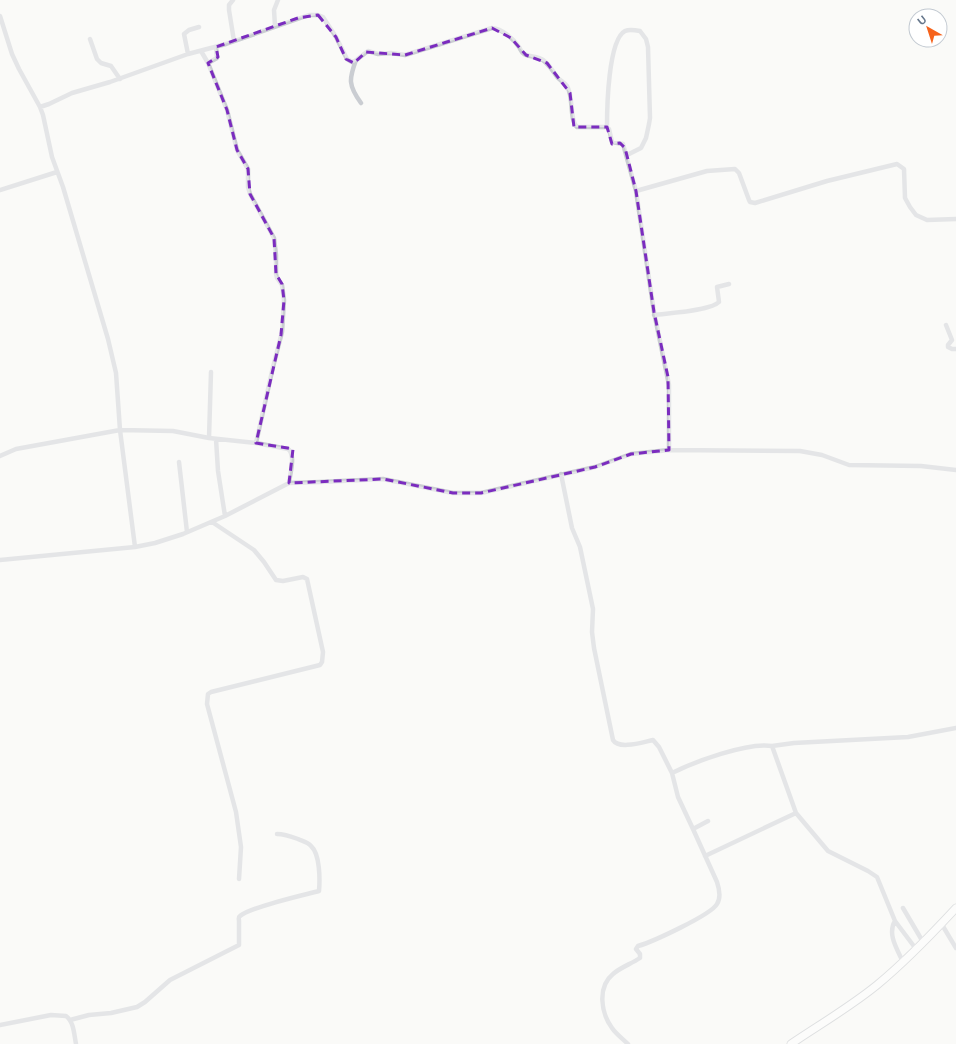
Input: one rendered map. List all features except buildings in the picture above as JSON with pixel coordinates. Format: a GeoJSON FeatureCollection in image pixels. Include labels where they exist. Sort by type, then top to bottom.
{"type":"FeatureCollection","features":[{"type":"Feature","properties":{"kind":"main road"},"geometry":{"type":"LineString","coordinates":[[790,1044],[877,985],[903,962],[956,908]]}},
{"type":"Feature","properties":{"kind":"street"},"geometry":{"type":"LineString","coordinates":[[232,0],[228,10],[234,41]]}},
{"type":"Feature","properties":{"kind":"street"},"geometry":{"type":"LineString","coordinates":[[275,26],[274,10],[278,0]]}},
{"type":"Feature","properties":{"kind":"street"},"geometry":{"type":"LineString","coordinates":[[40,107],[50,104],[72,93],[120,79],[188,54],[216,47],[309,15],[320,16],[336,37],[346,58],[352,62],[368,51],[378,54],[391,53],[405,55],[487,29],[496,28],[511,38],[522,53],[543,60],[565,84],[570,92],[575,126],[607,127]]}},
{"type":"Feature","properties":{"kind":"street"},"geometry":{"type":"LineString","coordinates":[[0,16],[10,48],[17,64],[40,107],[57,172],[67,200],[108,339],[116,379],[120,430],[135,547]]}},
{"type":"Feature","properties":{"kind":"street"},"geometry":{"type":"LineString","coordinates":[[188,54],[184,34],[189,30],[199,27]]}},
{"type":"Feature","properties":{"kind":"street"},"geometry":{"type":"LineString","coordinates":[[627,155],[638,150],[644,143],[650,118],[648,47],[646,39],[640,31],[630,30],[624,31],[618,39],[612,59],[607,92],[607,127],[610,131],[612,142],[623,144],[636,191],[654,315],[669,385],[669,450]]}},
{"type":"Feature","properties":{"kind":"street"},"geometry":{"type":"LineString","coordinates":[[90,39],[97,59],[101,64],[111,66],[120,79]]}},
{"type":"Feature","properties":{"kind":"street"},"geometry":{"type":"LineString","coordinates":[[208,63],[217,58],[216,47]]}},
{"type":"Feature","properties":{"kind":"street"},"geometry":{"type":"LineString","coordinates":[[201,51],[208,63],[227,110],[237,150],[248,169],[248,187],[250,194],[274,238],[276,274],[282,285],[284,309],[282,332],[272,367],[256,443]]}},
{"type":"Feature","properties":{"kind":"street"},"geometry":{"type":"LineString","coordinates":[[356,60],[350,80],[356,96],[361,103]]}},
{"type":"Feature","properties":{"kind":"street"},"geometry":{"type":"LineString","coordinates":[[636,191],[707,171],[735,169],[739,173],[750,202],[755,203],[827,181],[897,164],[904,169],[904,194],[906,201],[916,215],[927,220],[956,220]]}},
{"type":"Feature","properties":{"kind":"street"},"geometry":{"type":"LineString","coordinates":[[0,190],[57,172]]}},
{"type":"Feature","properties":{"kind":"street"},"geometry":{"type":"LineString","coordinates":[[654,315],[704,308],[716,304],[719,302],[717,288],[729,284]]}},
{"type":"Feature","properties":{"kind":"street"},"geometry":{"type":"LineString","coordinates":[[946,325],[952,340],[948,347],[956,349]]}},
{"type":"Feature","properties":{"kind":"street"},"geometry":{"type":"LineString","coordinates":[[209,438],[211,372]]}},
{"type":"Feature","properties":{"kind":"street"},"geometry":{"type":"LineString","coordinates":[[0,456],[16,448],[120,430],[173,431],[209,438],[256,443],[291,450],[292,455],[289,482]]}},
{"type":"Feature","properties":{"kind":"street"},"geometry":{"type":"LineString","coordinates":[[216,439],[218,471],[225,516]]}},
{"type":"Feature","properties":{"kind":"street"},"geometry":{"type":"LineString","coordinates":[[0,560],[135,547],[155,543],[212,522],[289,482],[328,482],[383,479],[453,492],[474,493],[491,491],[595,467],[630,454],[669,450],[800,451],[822,455],[849,465],[920,466],[956,470]]}},
{"type":"Feature","properties":{"kind":"street"},"geometry":{"type":"LineString","coordinates":[[179,462],[186,532]]}},
{"type":"Feature","properties":{"kind":"street"},"geometry":{"type":"LineString","coordinates":[[561,474],[572,528],[580,547],[593,609],[592,632],[596,660],[614,743],[619,745],[636,744],[652,740],[659,747],[672,773],[678,797],[694,829],[718,888],[719,900],[716,905],[706,913],[663,936],[638,946],[636,950],[640,954],[640,958],[613,973],[606,980],[602,994],[602,1002],[612,1028],[628,1044]]}},
{"type":"Feature","properties":{"kind":"street"},"geometry":{"type":"LineString","coordinates":[[212,522],[254,550],[264,562],[274,580],[283,581],[303,577],[307,579],[323,652],[322,662],[320,665],[208,694],[207,704],[236,812],[241,847],[239,879]]}},
{"type":"Feature","properties":{"kind":"street"},"geometry":{"type":"LineString","coordinates":[[672,773],[727,752],[764,745],[772,746],[794,743],[908,737],[956,728]]}},
{"type":"Feature","properties":{"kind":"street"},"geometry":{"type":"LineString","coordinates":[[772,746],[796,813],[828,851],[877,877],[895,921],[916,949]]}},
{"type":"Feature","properties":{"kind":"street"},"geometry":{"type":"LineString","coordinates":[[705,856],[796,813]]}},
{"type":"Feature","properties":{"kind":"street"},"geometry":{"type":"LineString","coordinates":[[694,829],[708,821]]}},
{"type":"Feature","properties":{"kind":"street"},"geometry":{"type":"LineString","coordinates":[[70,1020],[89,1015],[111,1013],[140,1005],[170,980],[239,945],[239,918],[241,915],[256,908],[319,891],[320,876],[317,858],[312,846],[307,842],[290,836],[276,834]]}},
{"type":"Feature","properties":{"kind":"street"},"geometry":{"type":"LineString","coordinates":[[903,908],[923,942]]}},
{"type":"Feature","properties":{"kind":"street"},"geometry":{"type":"LineString","coordinates":[[895,921],[892,926],[892,933],[903,962]]}},
{"type":"Feature","properties":{"kind":"street"},"geometry":{"type":"LineString","coordinates":[[941,923],[956,948]]}},
{"type":"Feature","properties":{"kind":"street"},"geometry":{"type":"LineString","coordinates":[[0,1025],[52,1015],[66,1016],[70,1020],[76,1044]]}},
{"type":"Feature","properties":{"kind":"highlighted area"},"geometry":{"type":"Polygon","coordinates":[[[318,15],[336,37],[346,59],[354,63],[366,52],[405,55],[492,28],[511,38],[526,55],[547,63],[570,93],[574,127],[607,127],[612,144],[620,143],[625,148],[636,191],[654,312],[668,377],[669,450],[631,454],[595,467],[481,493],[453,493],[383,479],[289,483],[293,449],[256,443],[281,335],[284,300],[282,284],[276,274],[274,238],[250,194],[248,169],[237,150],[227,110],[208,63],[218,57],[216,47],[298,18],[318,15]]]}}]}
